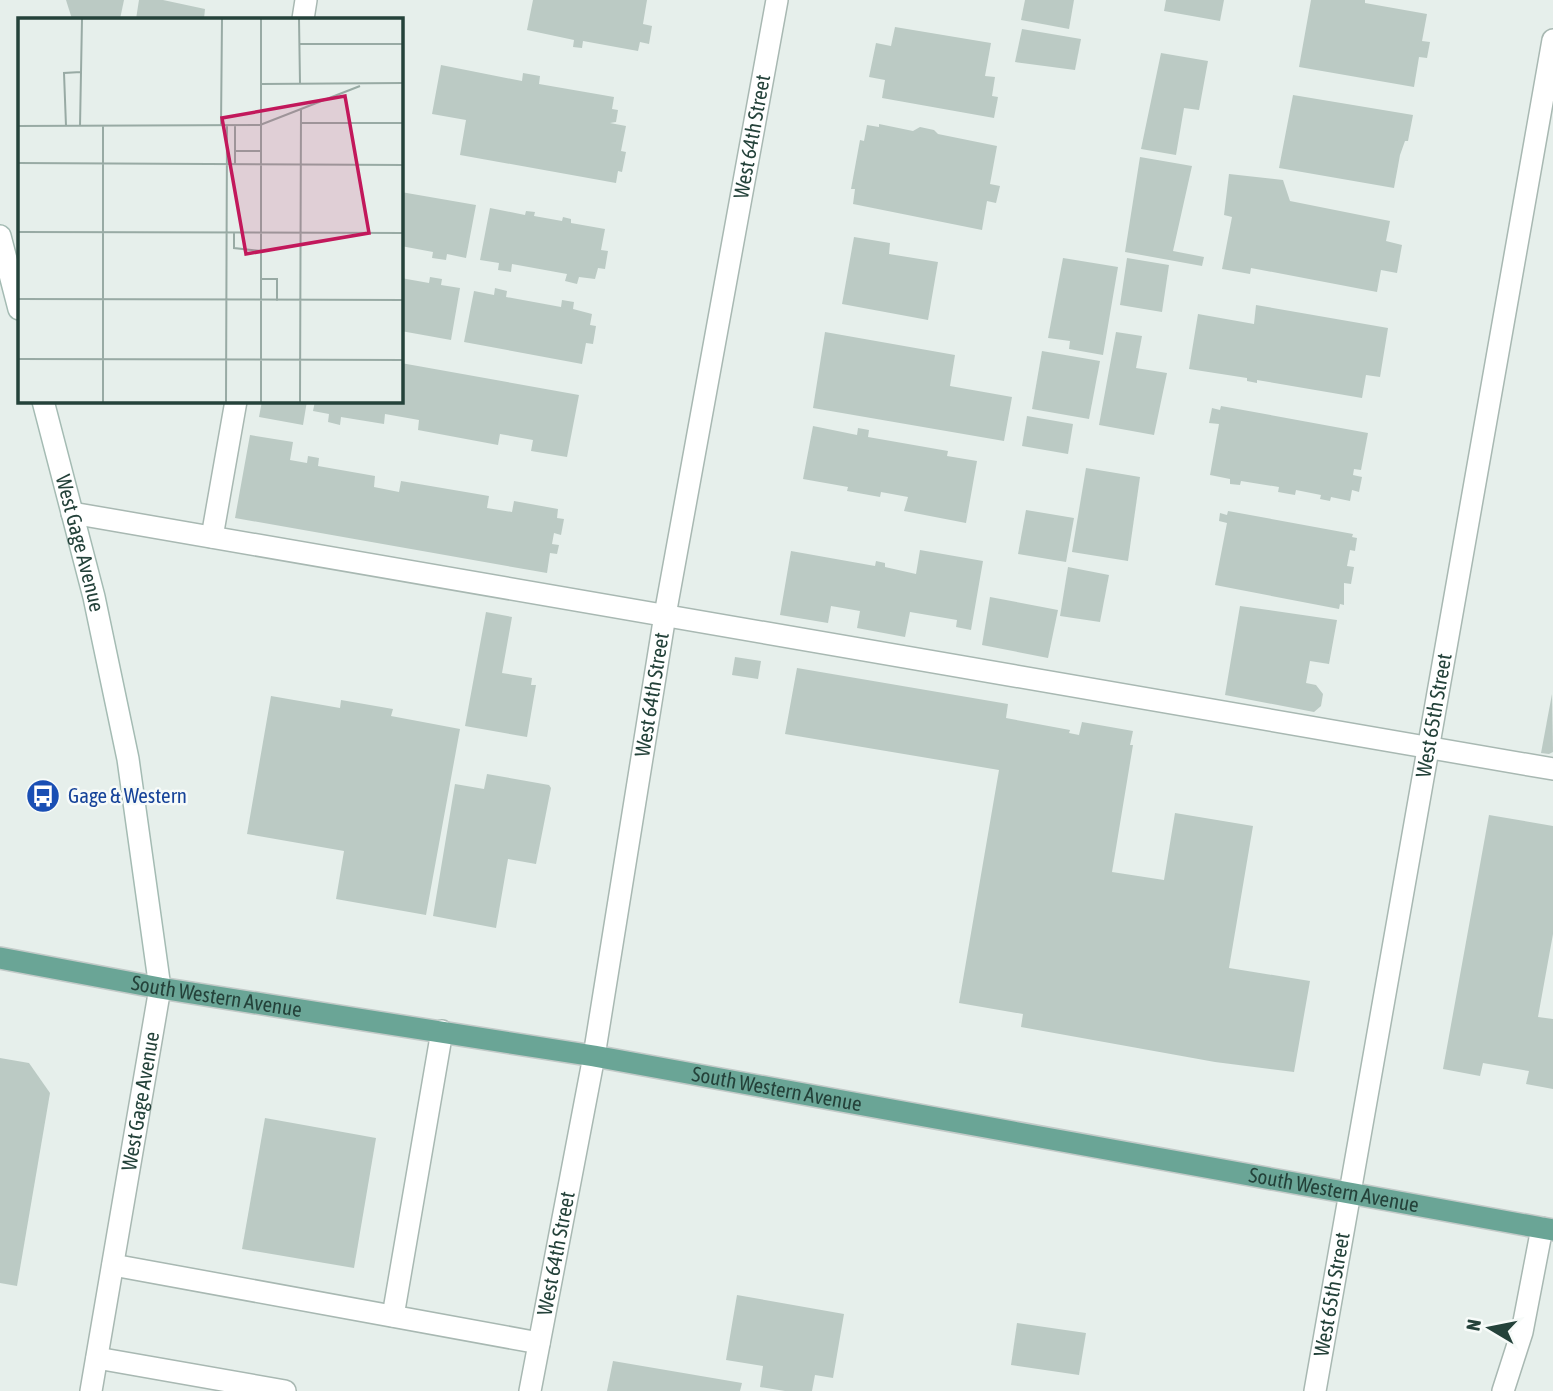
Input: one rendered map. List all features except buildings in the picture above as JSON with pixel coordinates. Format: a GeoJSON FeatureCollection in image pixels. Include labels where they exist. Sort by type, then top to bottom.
{"type":"FeatureCollection","features":[{"type":"Feature","properties":{"kind":"main road","name":"South Western Avenue"},"geometry":{"type":"LineString","coordinates":[[0,958],[160,988],[594,1056],[1547,1229]]}},
{"type":"Feature","properties":{"kind":"street"},"geometry":{"type":"LineString","coordinates":[[303,18],[306,0]]}},
{"type":"Feature","properties":{"kind":"street","name":"West 64th Street"},"geometry":{"type":"LineString","coordinates":[[530,1391],[594,1056],[664,615],[777,0]]}},
{"type":"Feature","properties":{"kind":"street","name":"West 65th Street"},"geometry":{"type":"LineString","coordinates":[[1315,1391],[1553,40]]}},
{"type":"Feature","properties":{"kind":"street"},"geometry":{"type":"LineString","coordinates":[[0,236],[18,305]]}},
{"type":"Feature","properties":{"kind":"street","name":"West Gage Avenue"},"geometry":{"type":"LineString","coordinates":[[43,402],[94,597],[128,759],[160,988],[91,1391]]}},
{"type":"Feature","properties":{"kind":"street"},"geometry":{"type":"LineString","coordinates":[[212,537],[236,402]]}},
{"type":"Feature","properties":{"kind":"street"},"geometry":{"type":"LineString","coordinates":[[72,513],[1553,768]]}},
{"type":"Feature","properties":{"kind":"street"},"geometry":{"type":"LineString","coordinates":[[393,1316],[442,1031]]}},
{"type":"Feature","properties":{"kind":"street"},"geometry":{"type":"LineString","coordinates":[[1503,1391],[1522,1332],[1547,1229]]}},
{"type":"Feature","properties":{"kind":"street"},"geometry":{"type":"LineString","coordinates":[[113,1265],[539,1343]]}},
{"type":"Feature","properties":{"kind":"street"},"geometry":{"type":"LineString","coordinates":[[97,1358],[285,1391]]}},
{"type":"Feature","properties":{"kind":"place","name":"Gage & Western"},"geometry":{"type":"Point","coordinates":[43,796]}}]}
